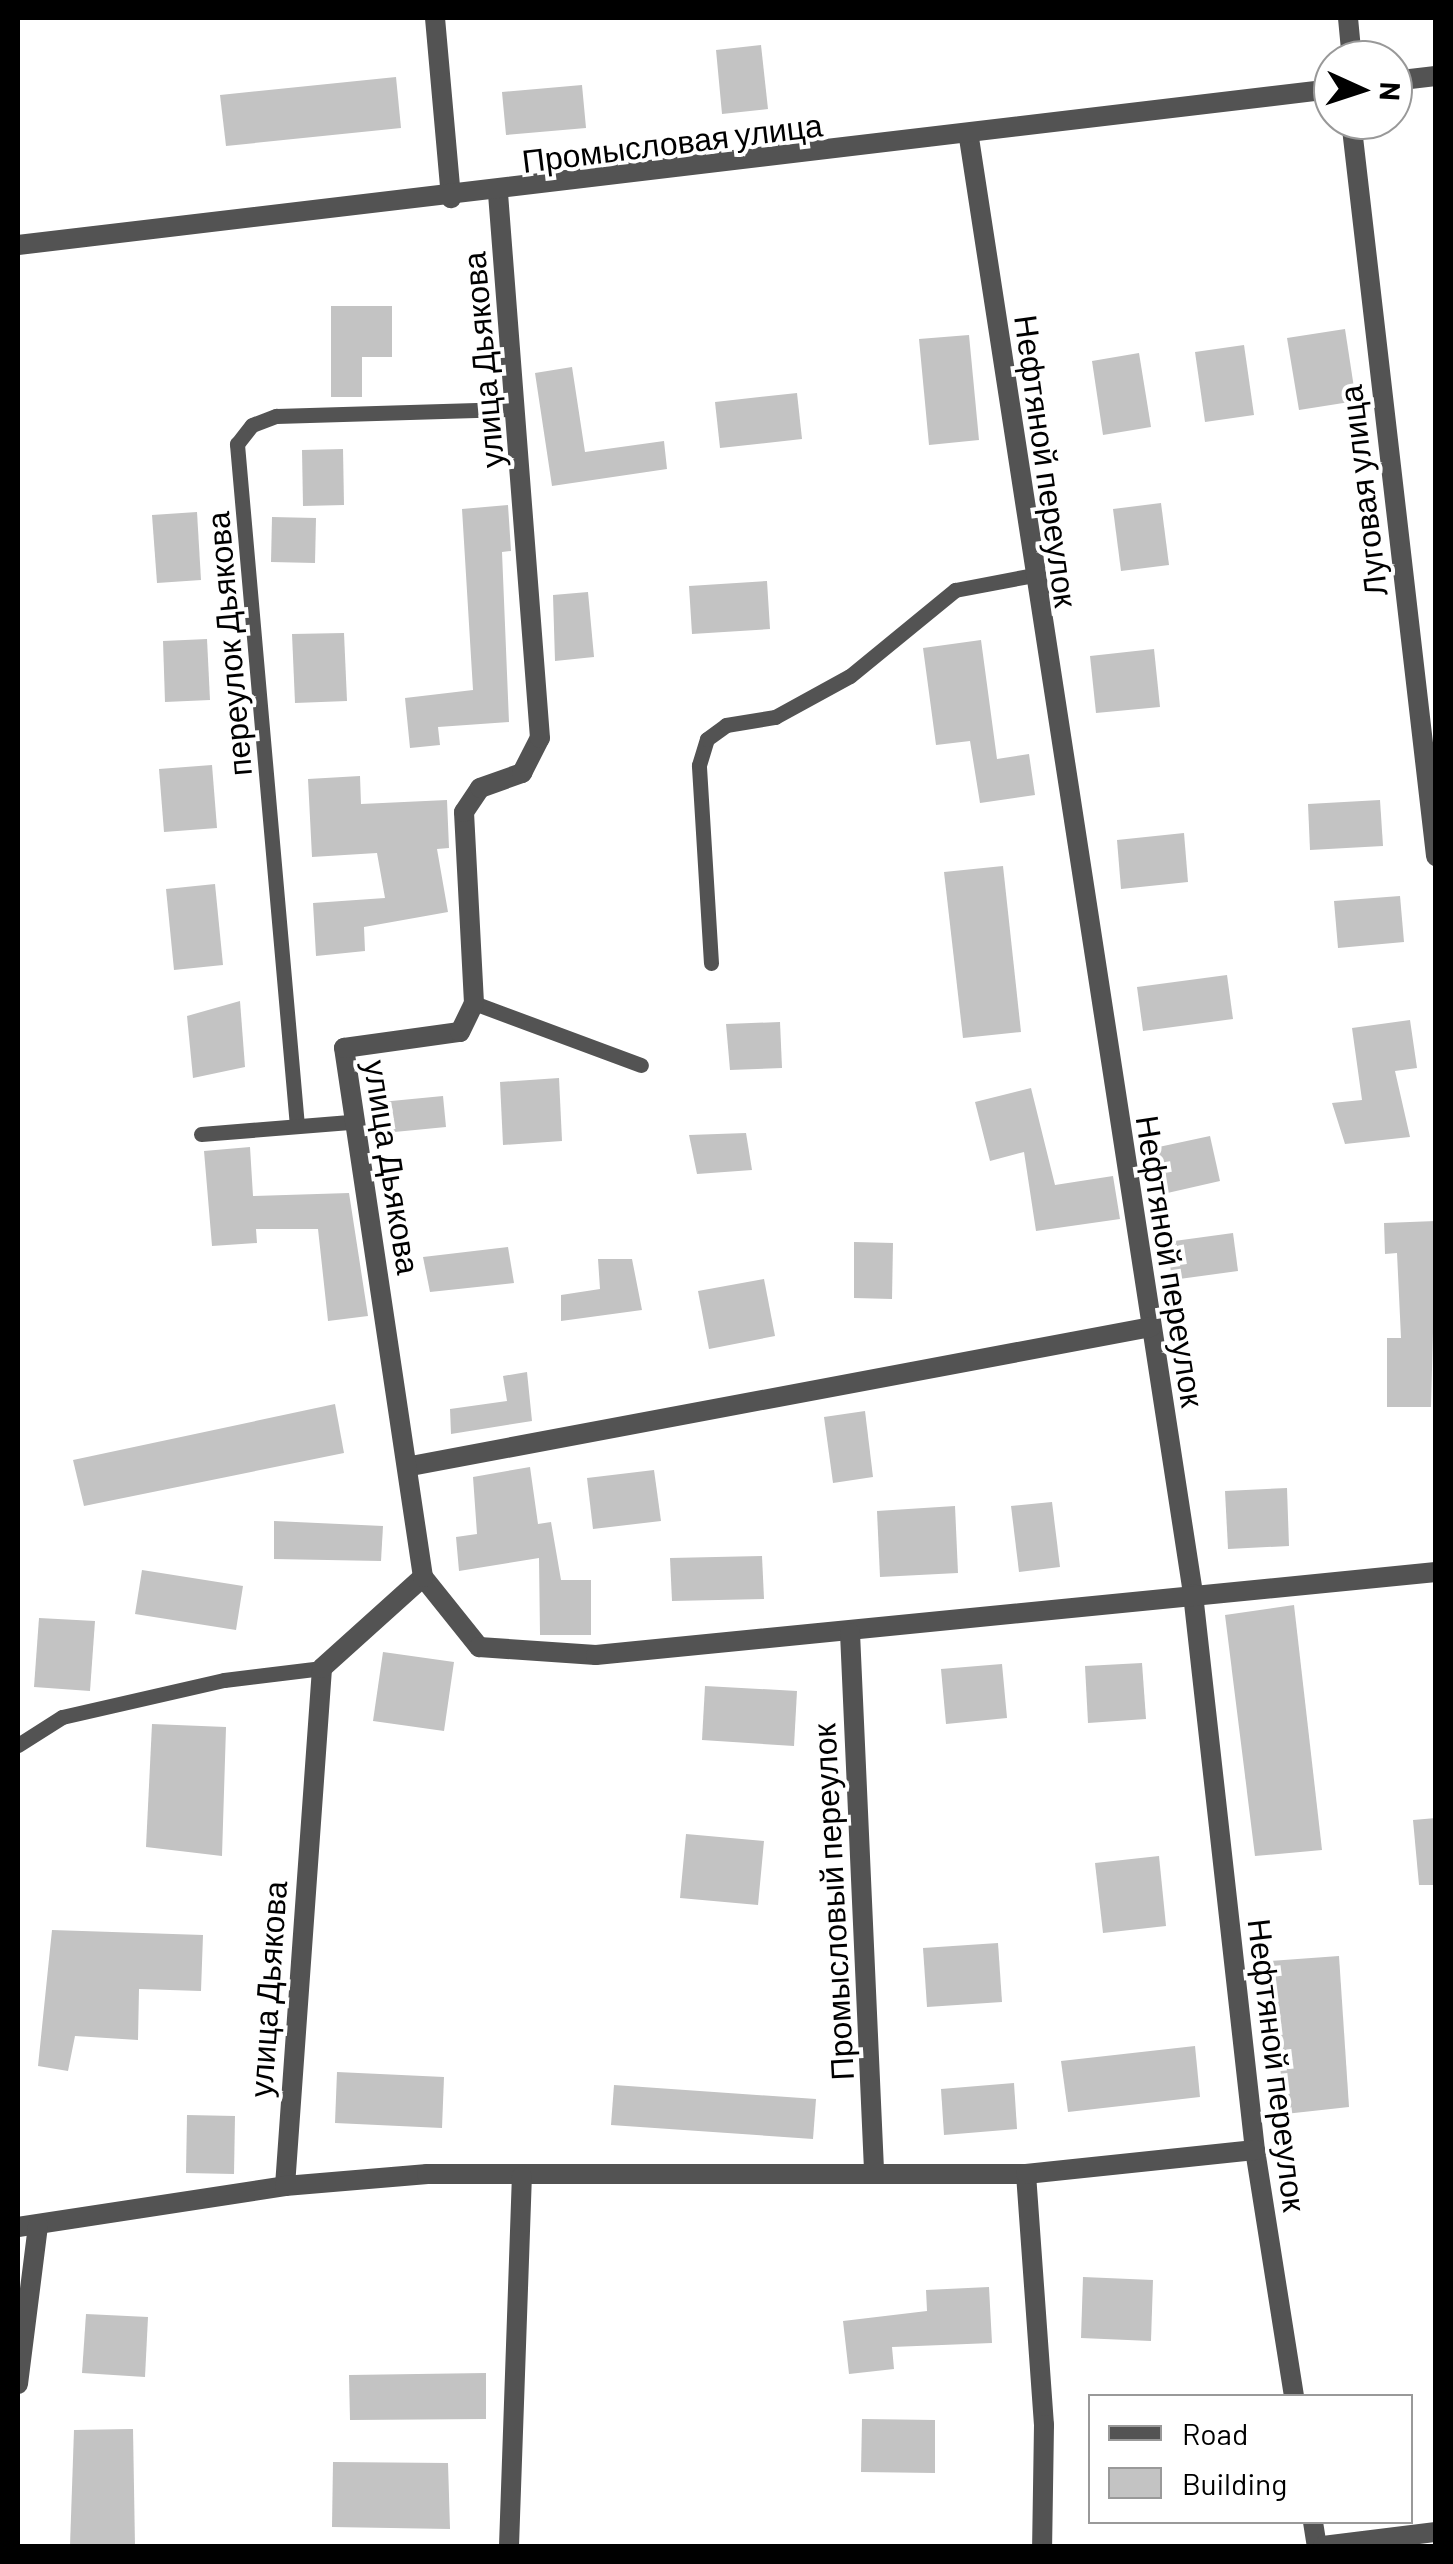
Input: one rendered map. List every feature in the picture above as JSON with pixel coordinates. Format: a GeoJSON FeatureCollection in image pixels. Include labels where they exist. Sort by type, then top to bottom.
{"type":"FeatureCollection","features":[{"type":"Feature","properties":{"kind":"street"},"geometry":{"type":"LineString","coordinates":[[435,18],[451,198]]}},
{"type":"Feature","properties":{"kind":"street","name":"Промысловая улица"},"geometry":{"type":"LineString","coordinates":[[18,245],[969,138],[1313,92]]}},
{"type":"Feature","properties":{"kind":"street","name":"Нефтяной переулок"},"geometry":{"type":"LineString","coordinates":[[969,138],[1193,1594],[1255,2150],[1294,2394]]}},
{"type":"Feature","properties":{"kind":"street","name":"Луговая улица"},"geometry":{"type":"LineString","coordinates":[[1353,140],[1436,856]]}},
{"type":"Feature","properties":{"kind":"street","name":"улица Дьякова"},"geometry":{"type":"LineString","coordinates":[[423,1577],[411,1466],[350,1122],[344,1048],[460,1032],[474,1002],[464,812],[480,788],[522,773],[540,738],[498,193]]}},
{"type":"Feature","properties":{"kind":"street"},"geometry":{"type":"LineString","coordinates":[[411,1466],[1150,1327]]}},
{"type":"Feature","properties":{"kind":"street"},"geometry":{"type":"LineString","coordinates":[[322,1668],[423,1577],[479,1647],[596,1654],[850,1633],[1193,1594],[1436,1572]]}},
{"type":"Feature","properties":{"kind":"street","name":"Промысловый переулок"},"geometry":{"type":"LineString","coordinates":[[850,1633],[874,2168]]}},
{"type":"Feature","properties":{"kind":"street","name":"улица Дьякова"},"geometry":{"type":"LineString","coordinates":[[285,2186],[322,1668]]}},
{"type":"Feature","properties":{"kind":"street"},"geometry":{"type":"LineString","coordinates":[[18,2384],[28,2226],[285,2186],[427,2174],[522,2176],[874,2168],[1026,2174],[1255,2150]]}},
{"type":"Feature","properties":{"kind":"street"},"geometry":{"type":"LineString","coordinates":[[1026,2174],[1044,2426],[1042,2546]]}},
{"type":"Feature","properties":{"kind":"street"},"geometry":{"type":"LineString","coordinates":[[509,2546],[522,2176]]}},
{"type":"Feature","properties":{"kind":"street"},"geometry":{"type":"LineString","coordinates":[[1320,2546],[1436,2532]]}},
{"type":"Feature","properties":{"kind":"lane","name":"переулок Дьякова"},"geometry":{"type":"LineString","coordinates":[[298,1126],[237,444],[252,425],[276,416],[515,409]]}},
{"type":"Feature","properties":{"kind":"lane"},"geometry":{"type":"LineString","coordinates":[[711,963],[699,765],[708,739],[726,725],[775,717],[850,676],[956,590],[1034,575]]}},
{"type":"Feature","properties":{"kind":"lane"},"geometry":{"type":"LineString","coordinates":[[474,1002],[641,1065]]}},
{"type":"Feature","properties":{"kind":"lane"},"geometry":{"type":"LineString","coordinates":[[200,1134],[350,1122]]}},
{"type":"Feature","properties":{"kind":"lane"},"geometry":{"type":"LineString","coordinates":[[18,1745],[62,1716],[224,1680],[322,1668]]}},
{"type":"Feature","properties":{"kind":"building"},"geometry":{"type":"Polygon","coordinates":[[[761,45],[768,109],[722,114],[716,50],[761,45]]]}},
{"type":"Feature","properties":{"kind":"building"},"geometry":{"type":"Polygon","coordinates":[[[396,77],[401,128],[226,146],[220,95],[396,77]]]}},
{"type":"Feature","properties":{"kind":"building"},"geometry":{"type":"Polygon","coordinates":[[[582,85],[586,128],[506,135],[502,92],[582,85]]]}},
{"type":"Feature","properties":{"kind":"building"},"geometry":{"type":"Polygon","coordinates":[[[331,306],[392,306],[392,357],[362,357],[362,397],[331,397],[331,306]]]}},
{"type":"Feature","properties":{"kind":"building"},"geometry":{"type":"Polygon","coordinates":[[[1345,329],[1356,401],[1299,410],[1287,338],[1345,329]]]}},
{"type":"Feature","properties":{"kind":"building"},"geometry":{"type":"Polygon","coordinates":[[[969,335],[979,440],[929,445],[919,339],[969,335]]]}},
{"type":"Feature","properties":{"kind":"building"},"geometry":{"type":"Polygon","coordinates":[[[1244,345],[1254,415],[1205,422],[1195,352],[1244,345]]]}},
{"type":"Feature","properties":{"kind":"building"},"geometry":{"type":"Polygon","coordinates":[[[1139,353],[1151,427],[1103,435],[1092,361],[1139,353]]]}},
{"type":"Feature","properties":{"kind":"building"},"geometry":{"type":"Polygon","coordinates":[[[572,367],[585,452],[664,441],[667,469],[552,486],[535,373],[572,367]]]}},
{"type":"Feature","properties":{"kind":"building"},"geometry":{"type":"Polygon","coordinates":[[[797,393],[802,439],[720,448],[715,402],[797,393]]]}},
{"type":"Feature","properties":{"kind":"building"},"geometry":{"type":"Polygon","coordinates":[[[343,449],[344,505],[303,506],[302,450],[343,449]]]}},
{"type":"Feature","properties":{"kind":"building"},"geometry":{"type":"Polygon","coordinates":[[[1161,503],[1169,565],[1121,571],[1113,509],[1161,503]]]}},
{"type":"Feature","properties":{"kind":"building"},"geometry":{"type":"Polygon","coordinates":[[[508,505],[511,551],[502,552],[509,722],[438,727],[440,745],[410,748],[405,698],[473,690],[462,509],[508,505]]]}},
{"type":"Feature","properties":{"kind":"building"},"geometry":{"type":"Polygon","coordinates":[[[197,512],[201,580],[157,583],[152,515],[197,512]]]}},
{"type":"Feature","properties":{"kind":"building"},"geometry":{"type":"Polygon","coordinates":[[[272,517],[316,518],[315,563],[271,562],[272,517]]]}},
{"type":"Feature","properties":{"kind":"building"},"geometry":{"type":"Polygon","coordinates":[[[767,581],[770,629],[692,634],[689,586],[767,581]]]}},
{"type":"Feature","properties":{"kind":"building"},"geometry":{"type":"Polygon","coordinates":[[[588,592],[594,657],[555,661],[553,595],[588,592]]]}},
{"type":"Feature","properties":{"kind":"building"},"geometry":{"type":"Polygon","coordinates":[[[344,633],[347,701],[295,703],[292,634],[344,633]]]}},
{"type":"Feature","properties":{"kind":"building"},"geometry":{"type":"Polygon","coordinates":[[[207,639],[210,700],[165,702],[163,641],[207,639]]]}},
{"type":"Feature","properties":{"kind":"building"},"geometry":{"type":"Polygon","coordinates":[[[981,640],[997,759],[1029,754],[1035,795],[980,803],[970,741],[936,745],[923,648],[981,640]]]}},
{"type":"Feature","properties":{"kind":"building"},"geometry":{"type":"Polygon","coordinates":[[[1154,649],[1160,707],[1096,713],[1090,656],[1154,649]]]}},
{"type":"Feature","properties":{"kind":"building"},"geometry":{"type":"Polygon","coordinates":[[[212,765],[217,828],[164,832],[159,769],[212,765]]]}},
{"type":"Feature","properties":{"kind":"building"},"geometry":{"type":"Polygon","coordinates":[[[360,776],[361,804],[447,800],[449,848],[437,849],[448,912],[364,927],[365,951],[316,956],[313,903],[385,898],[377,853],[312,857],[308,779],[360,776]]]}},
{"type":"Feature","properties":{"kind":"building"},"geometry":{"type":"Polygon","coordinates":[[[1380,800],[1383,846],[1310,850],[1308,804],[1380,800]]]}},
{"type":"Feature","properties":{"kind":"building"},"geometry":{"type":"Polygon","coordinates":[[[1184,833],[1188,882],[1121,889],[1117,840],[1184,833]]]}},
{"type":"Feature","properties":{"kind":"building"},"geometry":{"type":"Polygon","coordinates":[[[1003,866],[1021,1032],[963,1038],[944,872],[1003,866]]]}},
{"type":"Feature","properties":{"kind":"building"},"geometry":{"type":"Polygon","coordinates":[[[215,884],[223,965],[174,970],[166,889],[215,884]]]}},
{"type":"Feature","properties":{"kind":"building"},"geometry":{"type":"Polygon","coordinates":[[[1400,896],[1404,942],[1338,948],[1334,901],[1400,896]]]}},
{"type":"Feature","properties":{"kind":"building"},"geometry":{"type":"Polygon","coordinates":[[[1227,975],[1233,1019],[1143,1031],[1137,987],[1227,975]]]}},
{"type":"Feature","properties":{"kind":"building"},"geometry":{"type":"Polygon","coordinates":[[[240,1001],[245,1067],[193,1078],[187,1016],[240,1001]]]}},
{"type":"Feature","properties":{"kind":"building"},"geometry":{"type":"Polygon","coordinates":[[[1410,1020],[1417,1068],[1395,1071],[1410,1137],[1345,1144],[1332,1103],[1362,1100],[1352,1028],[1410,1020]]]}},
{"type":"Feature","properties":{"kind":"building"},"geometry":{"type":"Polygon","coordinates":[[[780,1022],[782,1068],[730,1070],[726,1024],[780,1022]]]}},
{"type":"Feature","properties":{"kind":"building"},"geometry":{"type":"Polygon","coordinates":[[[559,1078],[562,1141],[503,1145],[500,1082],[559,1078]]]}},
{"type":"Feature","properties":{"kind":"building"},"geometry":{"type":"Polygon","coordinates":[[[1031,1088],[1055,1185],[1113,1176],[1120,1219],[1036,1231],[1024,1152],[990,1161],[975,1102],[1031,1088]]]}},
{"type":"Feature","properties":{"kind":"building"},"geometry":{"type":"Polygon","coordinates":[[[443,1096],[446,1127],[384,1133],[381,1102],[443,1096]]]}},
{"type":"Feature","properties":{"kind":"building"},"geometry":{"type":"Polygon","coordinates":[[[746,1133],[752,1170],[697,1174],[689,1135],[746,1133]]]}},
{"type":"Feature","properties":{"kind":"building"},"geometry":{"type":"Polygon","coordinates":[[[1210,1136],[1220,1181],[1163,1194],[1154,1148],[1210,1136]]]}},
{"type":"Feature","properties":{"kind":"building"},"geometry":{"type":"Polygon","coordinates":[[[250,1147],[253,1196],[349,1193],[368,1316],[328,1321],[318,1229],[256,1229],[257,1243],[212,1246],[204,1151],[250,1147]]]}},
{"type":"Feature","properties":{"kind":"building"},"geometry":{"type":"Polygon","coordinates":[[[1436,1221],[1431,1407],[1387,1407],[1387,1338],[1401,1338],[1397,1253],[1385,1254],[1384,1223],[1436,1221]]]}},
{"type":"Feature","properties":{"kind":"building"},"geometry":{"type":"Polygon","coordinates":[[[1233,1233],[1238,1271],[1172,1280],[1167,1242],[1233,1233]]]}},
{"type":"Feature","properties":{"kind":"building"},"geometry":{"type":"Polygon","coordinates":[[[854,1242],[893,1243],[892,1299],[854,1298],[854,1242]]]}},
{"type":"Feature","properties":{"kind":"building"},"geometry":{"type":"Polygon","coordinates":[[[508,1247],[514,1283],[430,1292],[423,1257],[508,1247]]]}},
{"type":"Feature","properties":{"kind":"building"},"geometry":{"type":"Polygon","coordinates":[[[598,1259],[632,1259],[642,1310],[561,1321],[561,1295],[600,1289],[598,1259]]]}},
{"type":"Feature","properties":{"kind":"building"},"geometry":{"type":"Polygon","coordinates":[[[764,1279],[775,1336],[709,1349],[698,1291],[764,1279]]]}},
{"type":"Feature","properties":{"kind":"building"},"geometry":{"type":"Polygon","coordinates":[[[527,1372],[532,1421],[451,1434],[450,1409],[507,1401],[503,1376],[527,1372]]]}},
{"type":"Feature","properties":{"kind":"building"},"geometry":{"type":"Polygon","coordinates":[[[335,1404],[344,1453],[84,1506],[73,1460],[335,1404]]]}},
{"type":"Feature","properties":{"kind":"building"},"geometry":{"type":"Polygon","coordinates":[[[865,1411],[873,1477],[833,1483],[824,1417],[865,1411]]]}},
{"type":"Feature","properties":{"kind":"building"},"geometry":{"type":"Polygon","coordinates":[[[530,1467],[538,1524],[551,1522],[561,1580],[591,1580],[591,1635],[540,1635],[539,1558],[459,1571],[456,1537],[477,1534],[473,1477],[530,1467]]]}},
{"type":"Feature","properties":{"kind":"building"},"geometry":{"type":"Polygon","coordinates":[[[654,1470],[661,1521],[593,1529],[587,1478],[654,1470]]]}},
{"type":"Feature","properties":{"kind":"building"},"geometry":{"type":"Polygon","coordinates":[[[1287,1488],[1289,1546],[1228,1549],[1225,1491],[1287,1488]]]}},
{"type":"Feature","properties":{"kind":"building"},"geometry":{"type":"Polygon","coordinates":[[[1052,1502],[1060,1567],[1019,1572],[1011,1506],[1052,1502]]]}},
{"type":"Feature","properties":{"kind":"building"},"geometry":{"type":"Polygon","coordinates":[[[955,1506],[958,1573],[880,1577],[877,1511],[955,1506]]]}},
{"type":"Feature","properties":{"kind":"building"},"geometry":{"type":"Polygon","coordinates":[[[274,1521],[383,1526],[381,1561],[274,1559],[274,1521]]]}},
{"type":"Feature","properties":{"kind":"building"},"geometry":{"type":"Polygon","coordinates":[[[762,1556],[764,1599],[672,1601],[670,1558],[762,1556]]]}},
{"type":"Feature","properties":{"kind":"building"},"geometry":{"type":"Polygon","coordinates":[[[142,1570],[243,1586],[236,1630],[135,1614],[142,1570]]]}},
{"type":"Feature","properties":{"kind":"building"},"geometry":{"type":"Polygon","coordinates":[[[1294,1605],[1322,1850],[1255,1856],[1225,1615],[1294,1605]]]}},
{"type":"Feature","properties":{"kind":"building"},"geometry":{"type":"Polygon","coordinates":[[[39,1618],[95,1621],[90,1691],[34,1687],[39,1618]]]}},
{"type":"Feature","properties":{"kind":"building"},"geometry":{"type":"Polygon","coordinates":[[[383,1652],[454,1662],[444,1731],[373,1721],[383,1652]]]}},
{"type":"Feature","properties":{"kind":"building"},"geometry":{"type":"Polygon","coordinates":[[[1142,1663],[1146,1719],[1088,1723],[1085,1666],[1142,1663]]]}},
{"type":"Feature","properties":{"kind":"building"},"geometry":{"type":"Polygon","coordinates":[[[1002,1664],[1007,1718],[946,1724],[941,1669],[1002,1664]]]}},
{"type":"Feature","properties":{"kind":"building"},"geometry":{"type":"Polygon","coordinates":[[[705,1686],[797,1691],[794,1746],[702,1740],[705,1686]]]}},
{"type":"Feature","properties":{"kind":"building"},"geometry":{"type":"Polygon","coordinates":[[[152,1724],[226,1727],[222,1856],[146,1847],[152,1724]]]}},
{"type":"Feature","properties":{"kind":"building"},"geometry":{"type":"Polygon","coordinates":[[[1436,1818],[1436,1885],[1419,1885],[1413,1820],[1436,1818]]]}},
{"type":"Feature","properties":{"kind":"building"},"geometry":{"type":"Polygon","coordinates":[[[686,1834],[764,1841],[758,1905],[680,1898],[686,1834]]]}},
{"type":"Feature","properties":{"kind":"building"},"geometry":{"type":"Polygon","coordinates":[[[1159,1856],[1166,1926],[1103,1933],[1095,1863],[1159,1856]]]}},
{"type":"Feature","properties":{"kind":"building"},"geometry":{"type":"Polygon","coordinates":[[[52,1930],[203,1935],[201,1991],[139,1989],[138,2040],[75,2036],[68,2071],[38,2066],[52,1930]]]}},
{"type":"Feature","properties":{"kind":"building"},"geometry":{"type":"Polygon","coordinates":[[[998,1943],[1002,2002],[927,2007],[923,1948],[998,1943]]]}},
{"type":"Feature","properties":{"kind":"building"},"geometry":{"type":"Polygon","coordinates":[[[1339,1956],[1349,2107],[1285,2114],[1269,1961],[1339,1956]]]}},
{"type":"Feature","properties":{"kind":"building"},"geometry":{"type":"Polygon","coordinates":[[[1195,2046],[1200,2097],[1068,2112],[1061,2061],[1195,2046]]]}},
{"type":"Feature","properties":{"kind":"building"},"geometry":{"type":"Polygon","coordinates":[[[337,2072],[444,2077],[442,2128],[335,2123],[337,2072]]]}},
{"type":"Feature","properties":{"kind":"building"},"geometry":{"type":"Polygon","coordinates":[[[1014,2083],[1017,2129],[944,2135],[941,2089],[1014,2083]]]}},
{"type":"Feature","properties":{"kind":"building"},"geometry":{"type":"Polygon","coordinates":[[[614,2085],[816,2099],[813,2139],[611,2125],[614,2085]]]}},
{"type":"Feature","properties":{"kind":"building"},"geometry":{"type":"Polygon","coordinates":[[[187,2115],[235,2116],[234,2174],[186,2173],[187,2115]]]}},
{"type":"Feature","properties":{"kind":"building"},"geometry":{"type":"Polygon","coordinates":[[[1083,2277],[1153,2280],[1151,2341],[1081,2338],[1083,2277]]]}},
{"type":"Feature","properties":{"kind":"building"},"geometry":{"type":"Polygon","coordinates":[[[989,2287],[992,2343],[892,2347],[894,2369],[849,2374],[843,2321],[927,2311],[926,2290],[989,2287]]]}},
{"type":"Feature","properties":{"kind":"building"},"geometry":{"type":"Polygon","coordinates":[[[86,2314],[148,2317],[145,2377],[82,2373],[86,2314]]]}},
{"type":"Feature","properties":{"kind":"building"},"geometry":{"type":"Polygon","coordinates":[[[486,2373],[486,2419],[350,2420],[349,2375],[486,2373]]]}},
{"type":"Feature","properties":{"kind":"building"},"geometry":{"type":"Polygon","coordinates":[[[862,2419],[935,2420],[935,2473],[861,2472],[862,2419]]]}},
{"type":"Feature","properties":{"kind":"building"},"geometry":{"type":"Polygon","coordinates":[[[133,2429],[135,2546],[70,2546],[74,2430],[133,2429]]]}},
{"type":"Feature","properties":{"kind":"building"},"geometry":{"type":"Polygon","coordinates":[[[333,2462],[448,2463],[450,2529],[332,2527],[333,2462]]]}}]}
